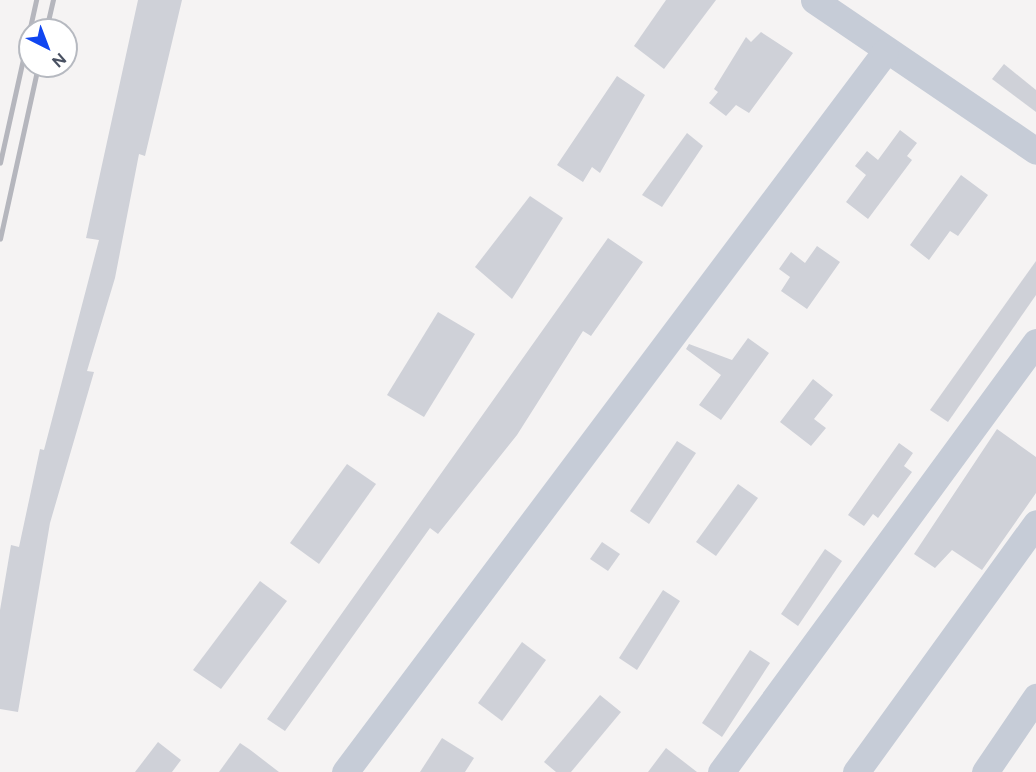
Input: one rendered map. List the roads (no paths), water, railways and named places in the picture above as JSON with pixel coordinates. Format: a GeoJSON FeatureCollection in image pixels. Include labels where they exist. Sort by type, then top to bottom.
{"type":"FeatureCollection","features":[{"type":"Feature","properties":{"kind":"street"},"geometry":{"type":"LineString","coordinates":[[814,0],[885,52],[1036,151]]}},
{"type":"Feature","properties":{"kind":"street"},"geometry":{"type":"LineString","coordinates":[[345,772],[885,52]]}},
{"type":"Feature","properties":{"kind":"street"},"geometry":{"type":"LineString","coordinates":[[721,772],[1036,342]]}},
{"type":"Feature","properties":{"kind":"street"},"geometry":{"type":"LineString","coordinates":[[856,772],[1036,523]]}},
{"type":"Feature","properties":{"kind":"street"},"geometry":{"type":"LineString","coordinates":[[985,772],[1036,697]]}},
{"type":"Feature","properties":{"kind":"railway"},"geometry":{"type":"LineString","coordinates":[[0,163],[36,0]]}},
{"type":"Feature","properties":{"kind":"railway"},"geometry":{"type":"LineString","coordinates":[[49,18],[53,0]]}},
{"type":"Feature","properties":{"kind":"railway"},"geometry":{"type":"LineString","coordinates":[[0,239],[35,78]]}}]}
